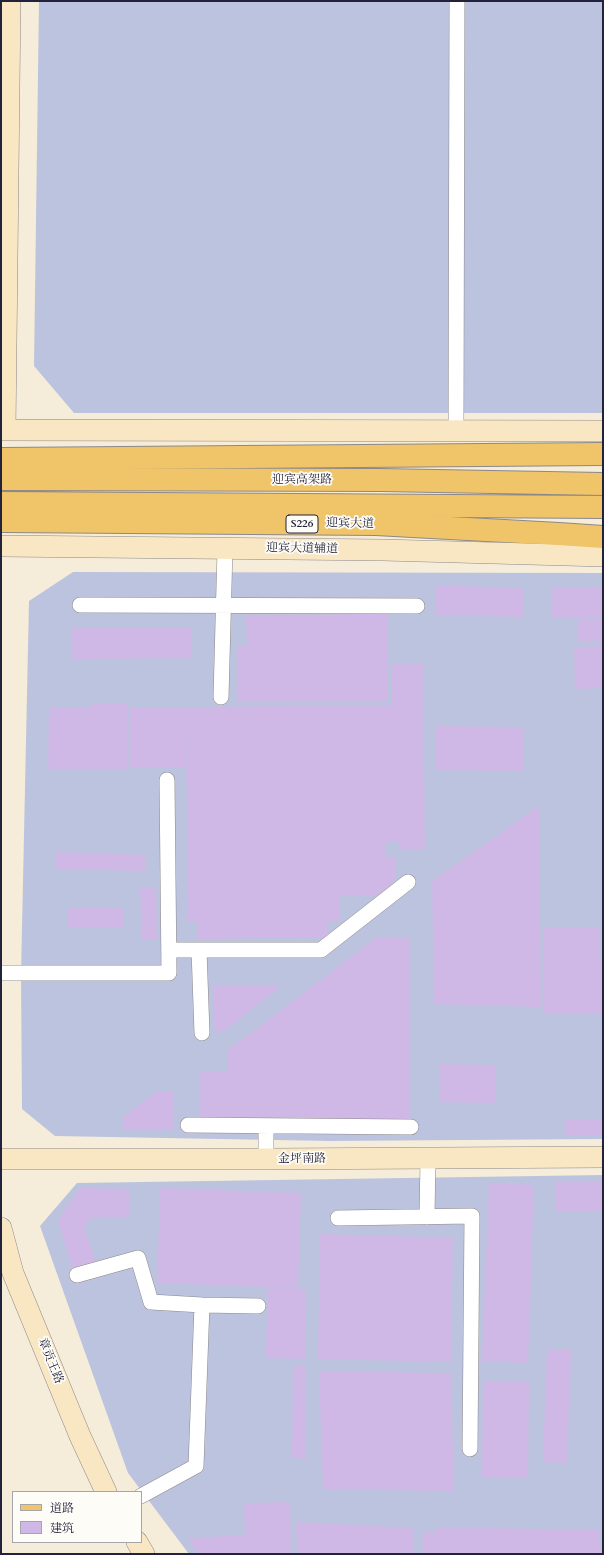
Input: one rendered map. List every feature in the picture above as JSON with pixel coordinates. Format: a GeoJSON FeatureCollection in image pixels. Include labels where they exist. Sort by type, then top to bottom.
{"type":"FeatureCollection","features":[{"type":"Feature","properties":{"kind":"main road"},"geometry":{"type":"LineString","coordinates":[[1,459],[603,454]]}},
{"type":"Feature","properties":{"kind":"main road"},"geometry":{"type":"LineString","coordinates":[[381,480],[603,473]]}},
{"type":"Feature","properties":{"kind":"main road","name":"迎宾高架路"},"geometry":{"type":"LineString","coordinates":[[1,479],[381,480],[603,484]]}},
{"type":"Feature","properties":{"kind":"main road","name":"迎宾高架路"},"geometry":{"type":"LineString","coordinates":[[1,503],[603,506]]}},
{"type":"Feature","properties":{"kind":"main road"},"geometry":{"type":"LineString","coordinates":[[383,506],[603,519]]}},
{"type":"Feature","properties":{"kind":"main road","name":"迎宾大道"},"geometry":{"type":"LineString","coordinates":[[1,521],[376,524],[603,537]]}},
{"type":"Feature","properties":{"kind":"street"},"geometry":{"type":"LineString","coordinates":[[10,1],[3,430],[603,431]]}},
{"type":"Feature","properties":{"kind":"street"},"geometry":{"type":"LineString","coordinates":[[456,430],[457,1]]}},
{"type":"Feature","properties":{"kind":"street","name":"迎宾大道辅道"},"geometry":{"type":"LineString","coordinates":[[1,546],[382,550],[603,556]]}},
{"type":"Feature","properties":{"kind":"street"},"geometry":{"type":"LineString","coordinates":[[221,697],[225,548]]}},
{"type":"Feature","properties":{"kind":"street"},"geometry":{"type":"LineString","coordinates":[[80,605],[417,606]]}},
{"type":"Feature","properties":{"kind":"street"},"geometry":{"type":"LineString","coordinates":[[1,973],[169,973],[167,780]]}},
{"type":"Feature","properties":{"kind":"street"},"geometry":{"type":"LineString","coordinates":[[169,950],[321,950],[408,882]]}},
{"type":"Feature","properties":{"kind":"street"},"geometry":{"type":"LineString","coordinates":[[199,950],[202,1033]]}},
{"type":"Feature","properties":{"kind":"street"},"geometry":{"type":"LineString","coordinates":[[188,1126],[411,1127]]}},
{"type":"Feature","properties":{"kind":"street"},"geometry":{"type":"LineString","coordinates":[[266,1126],[266,1159]]}},
{"type":"Feature","properties":{"kind":"street","name":"金坪南路"},"geometry":{"type":"LineString","coordinates":[[1,1158],[266,1159],[603,1157]]}},
{"type":"Feature","properties":{"kind":"street"},"geometry":{"type":"LineString","coordinates":[[427,1218],[428,1158]]}},
{"type":"Feature","properties":{"kind":"street"},"geometry":{"type":"LineString","coordinates":[[338,1218],[427,1218],[472,1216],[470,1449]]}},
{"type":"Feature","properties":{"kind":"street","name":"章贡王路"},"geometry":{"type":"LineString","coordinates":[[1,1228],[13,1273],[80,1436],[106,1491]]}},
{"type":"Feature","properties":{"kind":"street"},"geometry":{"type":"LineString","coordinates":[[77,1275],[138,1258],[151,1302],[258,1306]]}},
{"type":"Feature","properties":{"kind":"street"},"geometry":{"type":"LineString","coordinates":[[142,1495],[196,1466],[202,1305]]}},
{"type":"Feature","properties":{"kind":"street"},"geometry":{"type":"LineString","coordinates":[[138,1543],[144,1554]]}},
{"type":"Feature","properties":{"kind":"shaded area"},"geometry":{"type":"Polygon","coordinates":[[[39,1],[603,1],[603,413],[74,413],[34,366],[39,1]]]}},
{"type":"Feature","properties":{"kind":"shaded area"},"geometry":{"type":"Polygon","coordinates":[[[73,572],[603,573],[603,1139],[330,1141],[55,1136],[22,1109],[21,974],[29,601],[73,572]]]}},
{"type":"Feature","properties":{"kind":"shaded area"},"geometry":{"type":"Polygon","coordinates":[[[603,1175],[603,1554],[189,1554],[128,1473],[40,1226],[77,1183],[603,1175]]]}},
{"type":"Feature","properties":{"kind":"building"},"geometry":{"type":"Polygon","coordinates":[[[436,585],[524,588],[523,617],[435,615],[436,585]]]}},
{"type":"Feature","properties":{"kind":"building"},"geometry":{"type":"Polygon","coordinates":[[[551,587],[603,587],[603,617],[551,617],[551,587]]]}},
{"type":"Feature","properties":{"kind":"building"},"geometry":{"type":"Polygon","coordinates":[[[388,614],[388,701],[238,702],[238,645],[247,645],[246,615],[388,614]]]}},
{"type":"Feature","properties":{"kind":"building"},"geometry":{"type":"Polygon","coordinates":[[[577,619],[603,619],[603,642],[577,641],[577,619]]]}},
{"type":"Feature","properties":{"kind":"building"},"geometry":{"type":"Polygon","coordinates":[[[192,627],[192,658],[72,659],[72,628],[192,627]]]}},
{"type":"Feature","properties":{"kind":"building"},"geometry":{"type":"Polygon","coordinates":[[[603,646],[603,688],[575,689],[574,647],[603,646]]]}},
{"type":"Feature","properties":{"kind":"building"},"geometry":{"type":"Polygon","coordinates":[[[423,663],[425,849],[400,849],[400,841],[386,841],[386,858],[395,858],[396,877],[383,896],[339,896],[339,922],[328,922],[328,937],[198,939],[198,921],[188,921],[186,707],[392,705],[392,664],[423,663]]]}},
{"type":"Feature","properties":{"kind":"building"},"geometry":{"type":"Polygon","coordinates":[[[91,703],[128,703],[127,770],[48,769],[49,708],[91,708],[91,703]]]}},
{"type":"Feature","properties":{"kind":"building"},"geometry":{"type":"Polygon","coordinates":[[[129,707],[185,707],[185,768],[129,768],[129,707]]]}},
{"type":"Feature","properties":{"kind":"building"},"geometry":{"type":"Polygon","coordinates":[[[436,726],[524,727],[524,771],[436,770],[436,726]]]}},
{"type":"Feature","properties":{"kind":"building"},"geometry":{"type":"Polygon","coordinates":[[[539,806],[541,1007],[434,1004],[432,881],[539,806]]]}},
{"type":"Feature","properties":{"kind":"building"},"geometry":{"type":"Polygon","coordinates":[[[55,852],[145,855],[145,871],[55,869],[55,852]]]}},
{"type":"Feature","properties":{"kind":"building"},"geometry":{"type":"Polygon","coordinates":[[[140,888],[156,888],[157,940],[142,940],[140,888]]]}},
{"type":"Feature","properties":{"kind":"building"},"geometry":{"type":"Polygon","coordinates":[[[68,907],[124,907],[124,928],[68,927],[68,907]]]}},
{"type":"Feature","properties":{"kind":"building"},"geometry":{"type":"Polygon","coordinates":[[[544,928],[599,928],[599,959],[603,959],[603,1014],[543,1013],[544,928]]]}},
{"type":"Feature","properties":{"kind":"building"},"geometry":{"type":"Polygon","coordinates":[[[409,937],[409,1121],[199,1118],[199,1072],[228,1071],[228,1050],[376,938],[409,937]]]}},
{"type":"Feature","properties":{"kind":"building"},"geometry":{"type":"Polygon","coordinates":[[[282,985],[223,1032],[215,1033],[213,986],[282,985]]]}},
{"type":"Feature","properties":{"kind":"building"},"geometry":{"type":"Polygon","coordinates":[[[440,1064],[496,1065],[495,1103],[439,1102],[440,1064]]]}},
{"type":"Feature","properties":{"kind":"building"},"geometry":{"type":"Polygon","coordinates":[[[156,1092],[174,1092],[174,1130],[123,1130],[123,1117],[156,1092]]]}},
{"type":"Feature","properties":{"kind":"building"},"geometry":{"type":"Polygon","coordinates":[[[566,1120],[603,1120],[603,1136],[566,1136],[566,1120]]]}},
{"type":"Feature","properties":{"kind":"building"},"geometry":{"type":"Polygon","coordinates":[[[555,1181],[603,1182],[603,1212],[555,1211],[555,1181]]]}},
{"type":"Feature","properties":{"kind":"building"},"geometry":{"type":"Polygon","coordinates":[[[489,1183],[534,1185],[528,1363],[482,1361],[489,1183]]]}},
{"type":"Feature","properties":{"kind":"building"},"geometry":{"type":"Polygon","coordinates":[[[80,1188],[129,1189],[129,1217],[91,1217],[84,1228],[97,1264],[73,1270],[58,1220],[80,1188]]]}},
{"type":"Feature","properties":{"kind":"building"},"geometry":{"type":"Polygon","coordinates":[[[160,1188],[301,1193],[298,1288],[157,1283],[160,1188]]]}},
{"type":"Feature","properties":{"kind":"building"},"geometry":{"type":"Polygon","coordinates":[[[320,1234],[453,1238],[451,1362],[318,1359],[320,1234]]]}},
{"type":"Feature","properties":{"kind":"building"},"geometry":{"type":"Polygon","coordinates":[[[268,1288],[306,1289],[305,1359],[266,1358],[268,1288]]]}},
{"type":"Feature","properties":{"kind":"building"},"geometry":{"type":"Polygon","coordinates":[[[547,1350],[571,1350],[567,1463],[543,1462],[547,1350]]]}},
{"type":"Feature","properties":{"kind":"building"},"geometry":{"type":"Polygon","coordinates":[[[293,1366],[306,1366],[305,1459],[292,1458],[293,1366]]]}},
{"type":"Feature","properties":{"kind":"building"},"geometry":{"type":"Polygon","coordinates":[[[319,1371],[451,1373],[454,1491],[323,1489],[319,1371]]]}},
{"type":"Feature","properties":{"kind":"building"},"geometry":{"type":"Polygon","coordinates":[[[483,1382],[529,1382],[528,1477],[482,1477],[483,1382]]]}},
{"type":"Feature","properties":{"kind":"building"},"geometry":{"type":"Polygon","coordinates":[[[290,1502],[291,1554],[197,1554],[189,1538],[245,1535],[244,1503],[290,1502]]]}},
{"type":"Feature","properties":{"kind":"building"},"geometry":{"type":"Polygon","coordinates":[[[296,1522],[414,1528],[413,1554],[297,1554],[296,1522]]]}},
{"type":"Feature","properties":{"kind":"building"},"geometry":{"type":"Polygon","coordinates":[[[436,1527],[599,1530],[599,1547],[603,1547],[603,1554],[422,1554],[423,1532],[436,1533],[436,1527]]]}}]}
